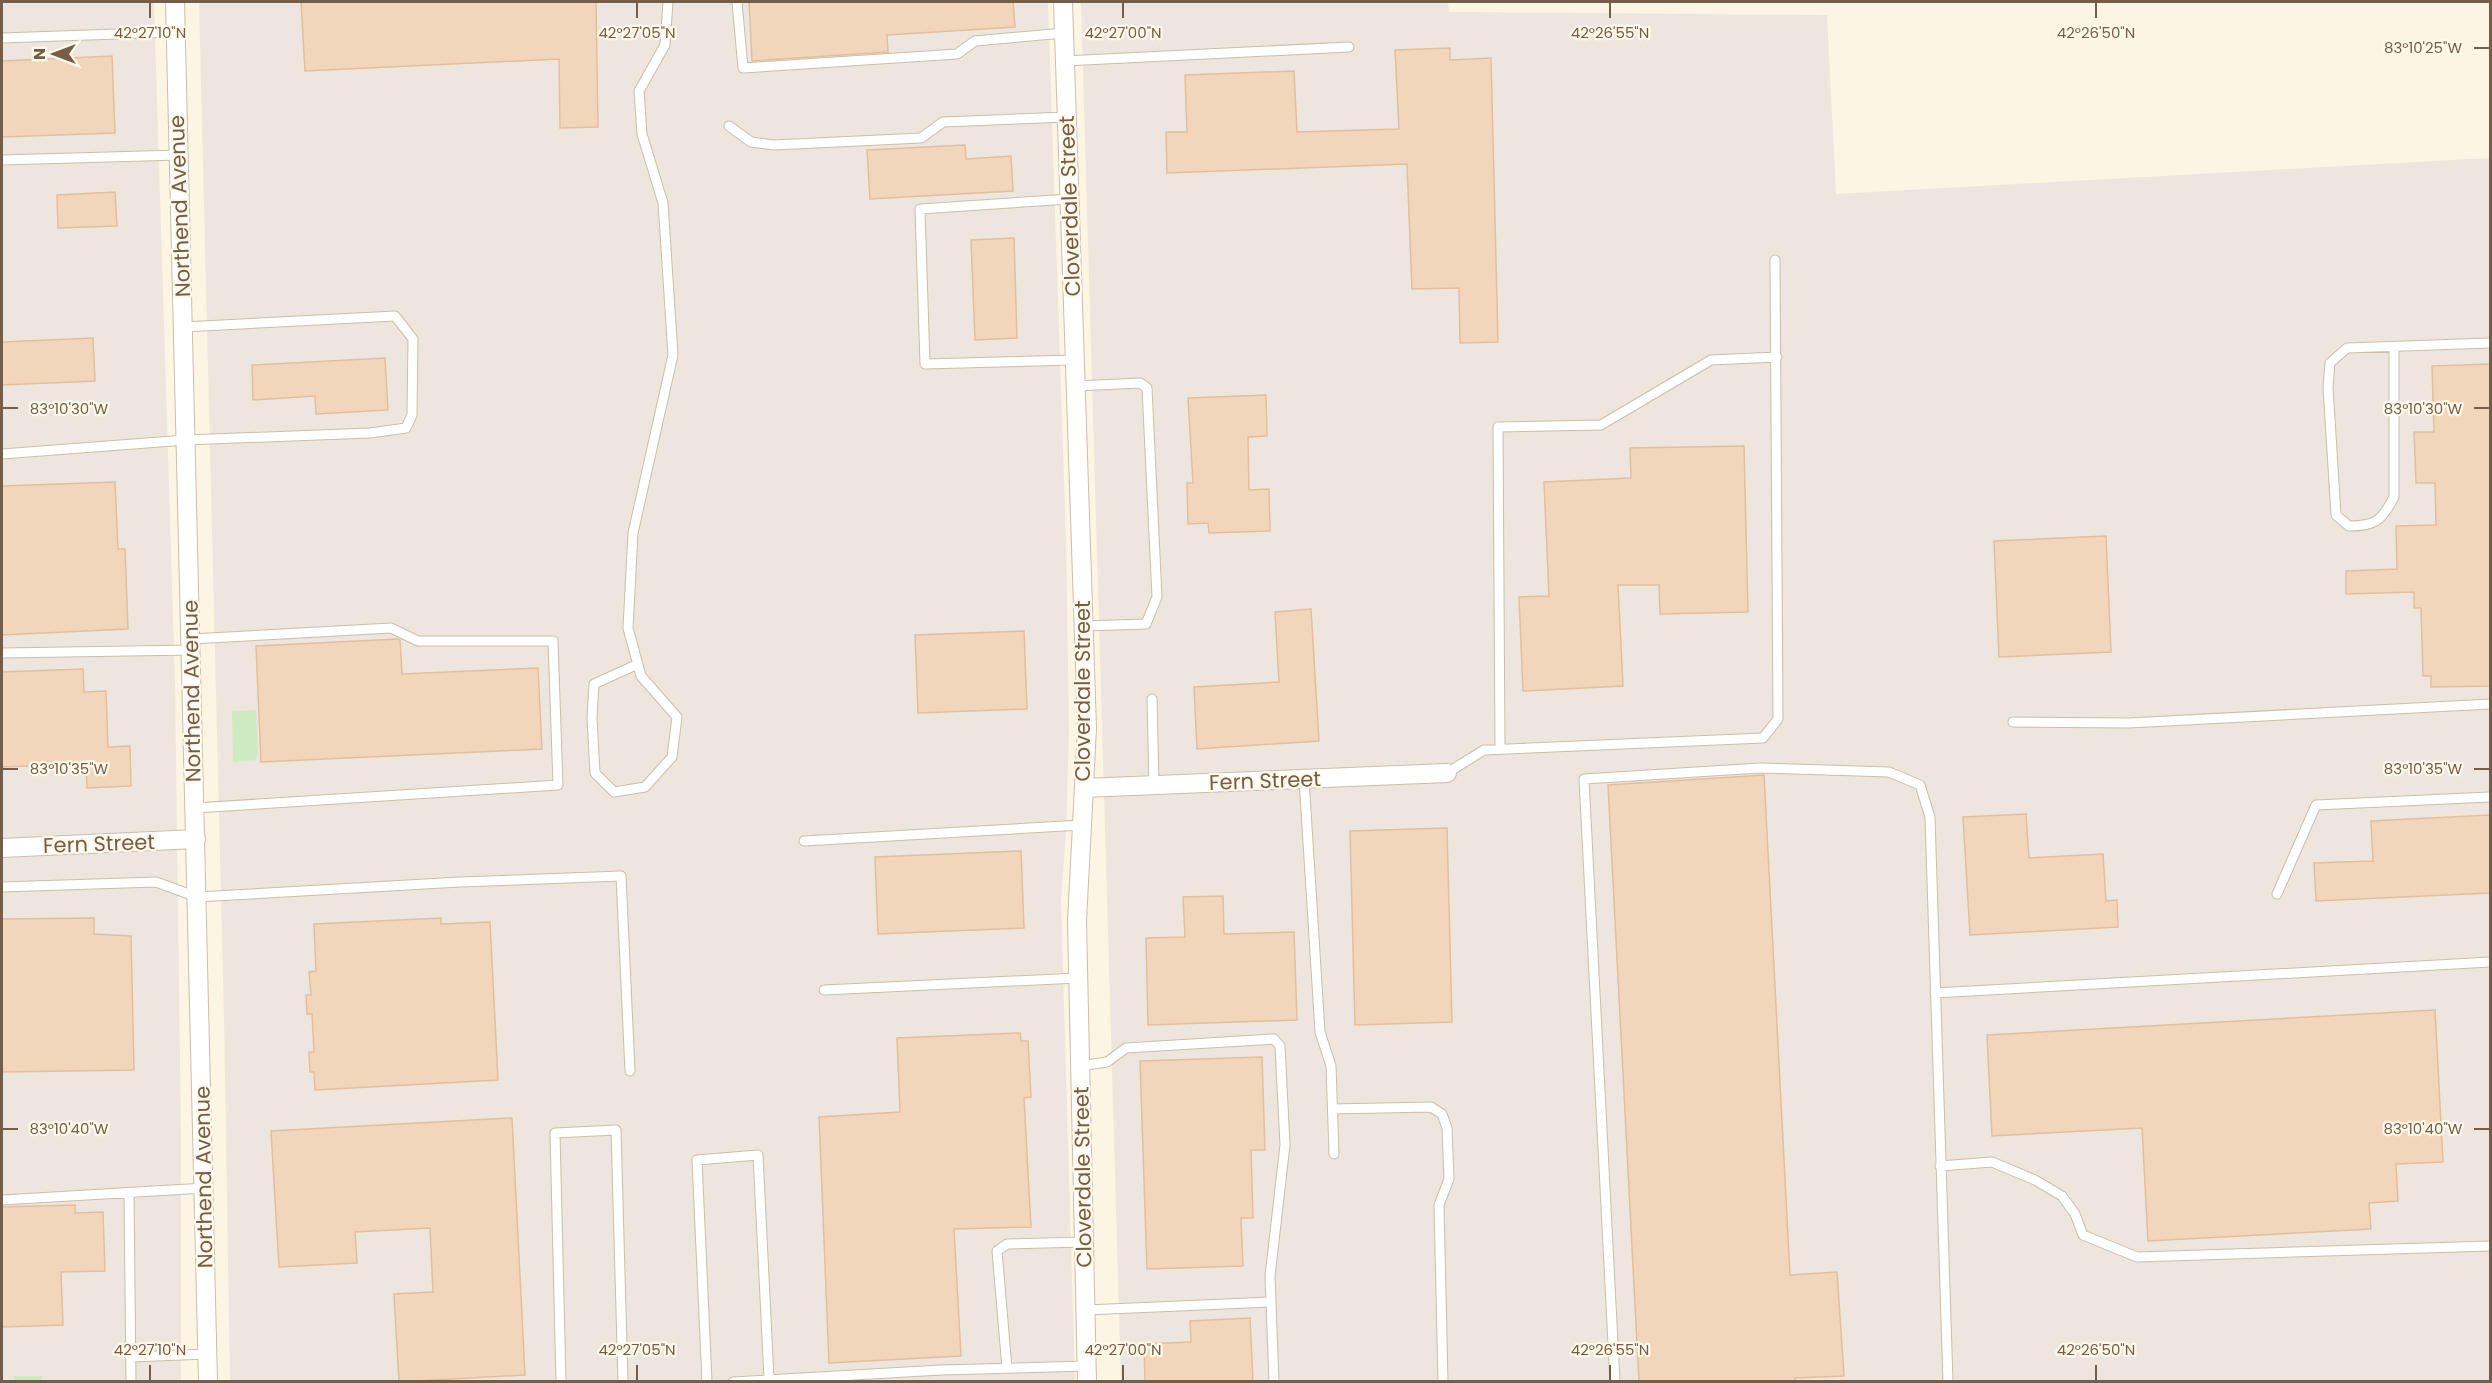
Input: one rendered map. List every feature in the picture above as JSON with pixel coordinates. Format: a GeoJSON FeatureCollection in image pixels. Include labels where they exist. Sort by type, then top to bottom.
{"type":"FeatureCollection","features":[{"type":"Feature","properties":{"kind":"street","name":"Northend Avenue"},"geometry":{"type":"LineString","coordinates":[[175,2],[208,1382]]}},
{"type":"Feature","properties":{"kind":"street","name":"Cloverdale Street"},"geometry":{"type":"LineString","coordinates":[[1063,2],[1087,728],[1077,921],[1087,1374]]}},
{"type":"Feature","properties":{"kind":"street","name":"Fern Street"},"geometry":{"type":"LineString","coordinates":[[1084,788],[1447,773]]}},
{"type":"Feature","properties":{"kind":"street","name":"Fern Street"},"geometry":{"type":"LineString","coordinates":[[2,848],[196,838]]}},
{"type":"Feature","properties":{"kind":"lane"},"geometry":{"type":"LineString","coordinates":[[638,664],[594,684],[592,718],[595,773],[614,792],[645,787],[672,757],[677,717],[641,676],[638,664],[628,628],[633,533],[674,355],[663,203],[642,134],[639,91],[665,45],[668,2]]}},
{"type":"Feature","properties":{"kind":"lane"},"geometry":{"type":"LineString","coordinates":[[737,2],[743,68],[957,54],[975,41],[1064,33]]}},
{"type":"Feature","properties":{"kind":"lane"},"geometry":{"type":"LineString","coordinates":[[2,38],[175,32]]}},
{"type":"Feature","properties":{"kind":"lane"},"geometry":{"type":"LineString","coordinates":[[1064,61],[1349,47]]}},
{"type":"Feature","properties":{"kind":"lane"},"geometry":{"type":"LineString","coordinates":[[729,126],[751,142],[774,145],[921,138],[943,122],[1066,117]]}},
{"type":"Feature","properties":{"kind":"lane"},"geometry":{"type":"LineString","coordinates":[[2,160],[179,155]]}},
{"type":"Feature","properties":{"kind":"lane"},"geometry":{"type":"LineString","coordinates":[[1069,199],[920,209],[925,364],[1076,360]]}},
{"type":"Feature","properties":{"kind":"lane"},"geometry":{"type":"LineString","coordinates":[[1447,773],[1484,750],[1763,738],[1778,719],[1775,260]]}},
{"type":"Feature","properties":{"kind":"lane"},"geometry":{"type":"LineString","coordinates":[[2,454],[186,440],[370,433],[406,428],[412,416],[413,339],[395,316],[183,327]]}},
{"type":"Feature","properties":{"kind":"lane"},"geometry":{"type":"LineString","coordinates":[[2394,348],[2394,497],[2384,516],[2368,526],[2349,526],[2336,514],[2328,387],[2330,363],[2348,348],[2490,343]]}},
{"type":"Feature","properties":{"kind":"lane"},"geometry":{"type":"LineString","coordinates":[[1500,749],[1498,427],[1601,425],[1711,360],[1777,357]]}},
{"type":"Feature","properties":{"kind":"lane"},"geometry":{"type":"LineString","coordinates":[[1076,386],[1140,383],[1147,388],[1157,597],[1146,624],[1084,626]]}},
{"type":"Feature","properties":{"kind":"lane"},"geometry":{"type":"LineString","coordinates":[[2,653],[192,645],[391,628],[418,641],[553,641],[558,785],[195,808]]}},
{"type":"Feature","properties":{"kind":"lane"},"geometry":{"type":"LineString","coordinates":[[1152,699],[1154,785]]}},
{"type":"Feature","properties":{"kind":"lane"},"geometry":{"type":"LineString","coordinates":[[2013,722],[2129,723],[2490,704]]}},
{"type":"Feature","properties":{"kind":"lane"},"geometry":{"type":"LineString","coordinates":[[1615,1382],[1584,779],[1760,768],[1889,772],[1920,785],[1930,817],[1948,1382]]}},
{"type":"Feature","properties":{"kind":"lane"},"geometry":{"type":"LineString","coordinates":[[1304,779],[1320,1032],[1331,1066],[1334,1154]]}},
{"type":"Feature","properties":{"kind":"lane"},"geometry":{"type":"LineString","coordinates":[[2277,894],[2316,805],[2490,796]]}},
{"type":"Feature","properties":{"kind":"lane"},"geometry":{"type":"LineString","coordinates":[[804,841],[1082,825]]}},
{"type":"Feature","properties":{"kind":"lane"},"geometry":{"type":"LineString","coordinates":[[2,887],[156,882],[197,897],[460,882],[621,876],[630,1071]]}},
{"type":"Feature","properties":{"kind":"lane"},"geometry":{"type":"LineString","coordinates":[[1935,993],[2490,962]]}},
{"type":"Feature","properties":{"kind":"lane"},"geometry":{"type":"LineString","coordinates":[[824,990],[1078,978]]}},
{"type":"Feature","properties":{"kind":"lane"},"geometry":{"type":"LineString","coordinates":[[1080,1066],[1107,1062],[1126,1048],[1274,1039],[1280,1046],[1285,1145],[1270,1276],[1274,1382]]}},
{"type":"Feature","properties":{"kind":"lane"},"geometry":{"type":"LineString","coordinates":[[1333,1109],[1431,1107],[1442,1114],[1447,1128],[1449,1179],[1439,1205],[1443,1382]]}},
{"type":"Feature","properties":{"kind":"lane"},"geometry":{"type":"LineString","coordinates":[[561,1382],[555,1133],[616,1130],[623,1382]]}},
{"type":"Feature","properties":{"kind":"lane"},"geometry":{"type":"LineString","coordinates":[[707,1382],[697,1160],[758,1155],[769,1379]]}},
{"type":"Feature","properties":{"kind":"lane"},"geometry":{"type":"LineString","coordinates":[[1940,1166],[1992,1162],[2035,1180],[2062,1196],[2075,1214],[2083,1235],[2137,1257],[2490,1246]]}},
{"type":"Feature","properties":{"kind":"lane"},"geometry":{"type":"LineString","coordinates":[[2,1200],[205,1188]]}},
{"type":"Feature","properties":{"kind":"lane"},"geometry":{"type":"LineString","coordinates":[[129,1193],[131,1382]]}},
{"type":"Feature","properties":{"kind":"lane"},"geometry":{"type":"LineString","coordinates":[[1007,1368],[997,1251],[1007,1244],[1084,1242]]}},
{"type":"Feature","properties":{"kind":"lane"},"geometry":{"type":"LineString","coordinates":[[1086,1310],[1271,1302]]}},
{"type":"Feature","properties":{"kind":"lane"},"geometry":{"type":"LineString","coordinates":[[130,1357],[208,1354]]}},
{"type":"Feature","properties":{"kind":"lane"},"geometry":{"type":"LineString","coordinates":[[733,1382],[1007,1368],[1087,1374]]}},
{"type":"Feature","properties":{"kind":"shaded area"},"geometry":{"type":"Polygon","coordinates":[[[2,2],[154,2],[175,681],[181,1137],[181,1381],[2,1382],[2,2]]]}},
{"type":"Feature","properties":{"kind":"shaded area"},"geometry":{"type":"Polygon","coordinates":[[[199,2],[1048,2],[1066,540],[1069,731],[1061,901],[1075,1381],[230,1381],[224,1018],[199,2]]]}},
{"type":"Feature","properties":{"kind":"shaded area"},"geometry":{"type":"Polygon","coordinates":[[[1081,2],[1448,2],[1449,12],[1827,15],[1836,194],[2490,158],[2490,1381],[1121,1381],[1081,2]]]}},
{"type":"Feature","properties":{"kind":"green space"},"geometry":{"type":"Polygon","coordinates":[[[256,710],[258,756],[256,760],[233,762],[232,711],[256,710]]]}},
{"type":"Feature","properties":{"kind":"green space"},"geometry":{"type":"Polygon","coordinates":[[[14,1376],[42,1376],[42,1381],[14,1381],[14,1376]]]}},
{"type":"Feature","properties":{"kind":"building"},"geometry":{"type":"Polygon","coordinates":[[[301,2],[596,2],[598,127],[560,128],[559,59],[305,71],[301,2]]]}},
{"type":"Feature","properties":{"kind":"building"},"geometry":{"type":"Polygon","coordinates":[[[749,2],[1013,2],[1015,27],[887,35],[888,52],[752,61],[749,2]]]}},
{"type":"Feature","properties":{"kind":"building"},"geometry":{"type":"Polygon","coordinates":[[[1450,48],[1450,60],[1491,58],[1498,342],[1460,343],[1459,288],[1412,289],[1407,164],[1167,173],[1166,132],[1187,132],[1185,75],[1294,71],[1297,132],[1399,129],[1395,50],[1450,48]]]}},
{"type":"Feature","properties":{"kind":"building"},"geometry":{"type":"Polygon","coordinates":[[[112,56],[115,133],[2,137],[2,61],[112,56]]]}},
{"type":"Feature","properties":{"kind":"building"},"geometry":{"type":"Polygon","coordinates":[[[965,145],[966,159],[1011,156],[1013,191],[870,199],[867,150],[965,145]]]}},
{"type":"Feature","properties":{"kind":"building"},"geometry":{"type":"Polygon","coordinates":[[[115,192],[117,226],[58,228],[57,195],[115,192]]]}},
{"type":"Feature","properties":{"kind":"building"},"geometry":{"type":"Polygon","coordinates":[[[1014,238],[1017,338],[975,340],[971,240],[1014,238]]]}},
{"type":"Feature","properties":{"kind":"building"},"geometry":{"type":"Polygon","coordinates":[[[93,338],[95,381],[2,385],[2,342],[93,338]]]}},
{"type":"Feature","properties":{"kind":"building"},"geometry":{"type":"Polygon","coordinates":[[[385,358],[388,410],[316,414],[315,396],[253,400],[252,365],[385,358]]]}},
{"type":"Feature","properties":{"kind":"building"},"geometry":{"type":"Polygon","coordinates":[[[2490,364],[2490,686],[2431,687],[2431,676],[2423,676],[2421,608],[2414,608],[2414,592],[2346,594],[2346,571],[2397,569],[2396,526],[2436,525],[2435,483],[2416,483],[2414,432],[2434,432],[2432,366],[2490,364]]]}},
{"type":"Feature","properties":{"kind":"building"},"geometry":{"type":"Polygon","coordinates":[[[1266,395],[1267,436],[1248,437],[1249,490],[1269,489],[1270,531],[1209,533],[1208,523],[1188,524],[1187,483],[1193,483],[1188,398],[1266,395]]]}},
{"type":"Feature","properties":{"kind":"building"},"geometry":{"type":"Polygon","coordinates":[[[1744,446],[1748,612],[1660,614],[1659,585],[1618,585],[1623,686],[1523,691],[1519,597],[1549,596],[1544,482],[1631,478],[1630,448],[1744,446]]]}},
{"type":"Feature","properties":{"kind":"building"},"geometry":{"type":"Polygon","coordinates":[[[115,482],[118,549],[125,549],[128,629],[2,635],[2,486],[115,482]]]}},
{"type":"Feature","properties":{"kind":"building"},"geometry":{"type":"Polygon","coordinates":[[[2106,536],[2111,652],[1999,657],[1994,541],[2106,536]]]}},
{"type":"Feature","properties":{"kind":"building"},"geometry":{"type":"Polygon","coordinates":[[[1311,609],[1319,741],[1197,749],[1194,687],[1279,682],[1275,612],[1311,609]]]}},
{"type":"Feature","properties":{"kind":"building"},"geometry":{"type":"Polygon","coordinates":[[[1024,631],[1027,709],[918,713],[915,635],[1024,631]]]}},
{"type":"Feature","properties":{"kind":"building"},"geometry":{"type":"Polygon","coordinates":[[[400,640],[402,674],[538,668],[542,749],[261,762],[256,646],[400,640]]]}},
{"type":"Feature","properties":{"kind":"building"},"geometry":{"type":"Polygon","coordinates":[[[83,669],[84,692],[106,691],[108,747],[130,746],[131,786],[87,788],[86,764],[2,767],[2,672],[83,669]]]}},
{"type":"Feature","properties":{"kind":"building"},"geometry":{"type":"Polygon","coordinates":[[[1764,775],[1790,1275],[1837,1272],[1844,1376],[1795,1378],[1796,1382],[1639,1382],[1608,785],[1764,775]]]}},
{"type":"Feature","properties":{"kind":"building"},"geometry":{"type":"Polygon","coordinates":[[[2026,814],[2029,858],[2103,854],[2106,901],[2117,900],[2118,927],[1970,935],[1963,817],[2026,814]]]}},
{"type":"Feature","properties":{"kind":"building"},"geometry":{"type":"Polygon","coordinates":[[[2490,815],[2490,893],[2316,901],[2314,863],[2373,861],[2371,821],[2490,815]]]}},
{"type":"Feature","properties":{"kind":"building"},"geometry":{"type":"Polygon","coordinates":[[[1447,828],[1452,1022],[1355,1025],[1350,831],[1447,828]]]}},
{"type":"Feature","properties":{"kind":"building"},"geometry":{"type":"Polygon","coordinates":[[[1021,851],[1024,928],[878,934],[875,857],[1021,851]]]}},
{"type":"Feature","properties":{"kind":"building"},"geometry":{"type":"Polygon","coordinates":[[[1223,896],[1224,934],[1294,932],[1297,1020],[1148,1025],[1146,938],[1185,937],[1183,897],[1223,896]]]}},
{"type":"Feature","properties":{"kind":"building"},"geometry":{"type":"Polygon","coordinates":[[[94,918],[94,934],[131,936],[134,1070],[2,1072],[2,919],[94,918]]]}},
{"type":"Feature","properties":{"kind":"building"},"geometry":{"type":"Polygon","coordinates":[[[441,918],[441,924],[490,922],[498,1080],[315,1090],[314,1072],[310,1072],[309,1052],[314,1052],[312,1014],[307,1014],[306,995],[311,995],[309,972],[316,971],[314,924],[441,918]]]}},
{"type":"Feature","properties":{"kind":"building"},"geometry":{"type":"Polygon","coordinates":[[[2435,1010],[2443,1162],[2396,1164],[2398,1201],[2369,1203],[2371,1229],[2148,1241],[2142,1128],[1992,1136],[1987,1035],[2435,1010]]]}},
{"type":"Feature","properties":{"kind":"building"},"geometry":{"type":"Polygon","coordinates":[[[1020,1033],[1021,1041],[1028,1041],[1031,1097],[1024,1098],[1031,1227],[954,1229],[961,1356],[829,1363],[819,1117],[900,1112],[897,1038],[1020,1033]]]}},
{"type":"Feature","properties":{"kind":"building"},"geometry":{"type":"Polygon","coordinates":[[[1262,1057],[1265,1150],[1251,1150],[1253,1218],[1241,1218],[1243,1266],[1147,1269],[1140,1061],[1262,1057]]]}},
{"type":"Feature","properties":{"kind":"building"},"geometry":{"type":"Polygon","coordinates":[[[512,1118],[525,1375],[399,1382],[394,1294],[433,1292],[430,1228],[355,1232],[357,1263],[279,1267],[271,1131],[512,1118]]]}},
{"type":"Feature","properties":{"kind":"building"},"geometry":{"type":"Polygon","coordinates":[[[75,1205],[75,1213],[103,1212],[105,1271],[61,1272],[63,1325],[2,1327],[2,1207],[75,1205]]]}},
{"type":"Feature","properties":{"kind":"building"},"geometry":{"type":"Polygon","coordinates":[[[1250,1318],[1253,1382],[1145,1382],[1144,1344],[1191,1342],[1190,1321],[1250,1318]]]}}]}
